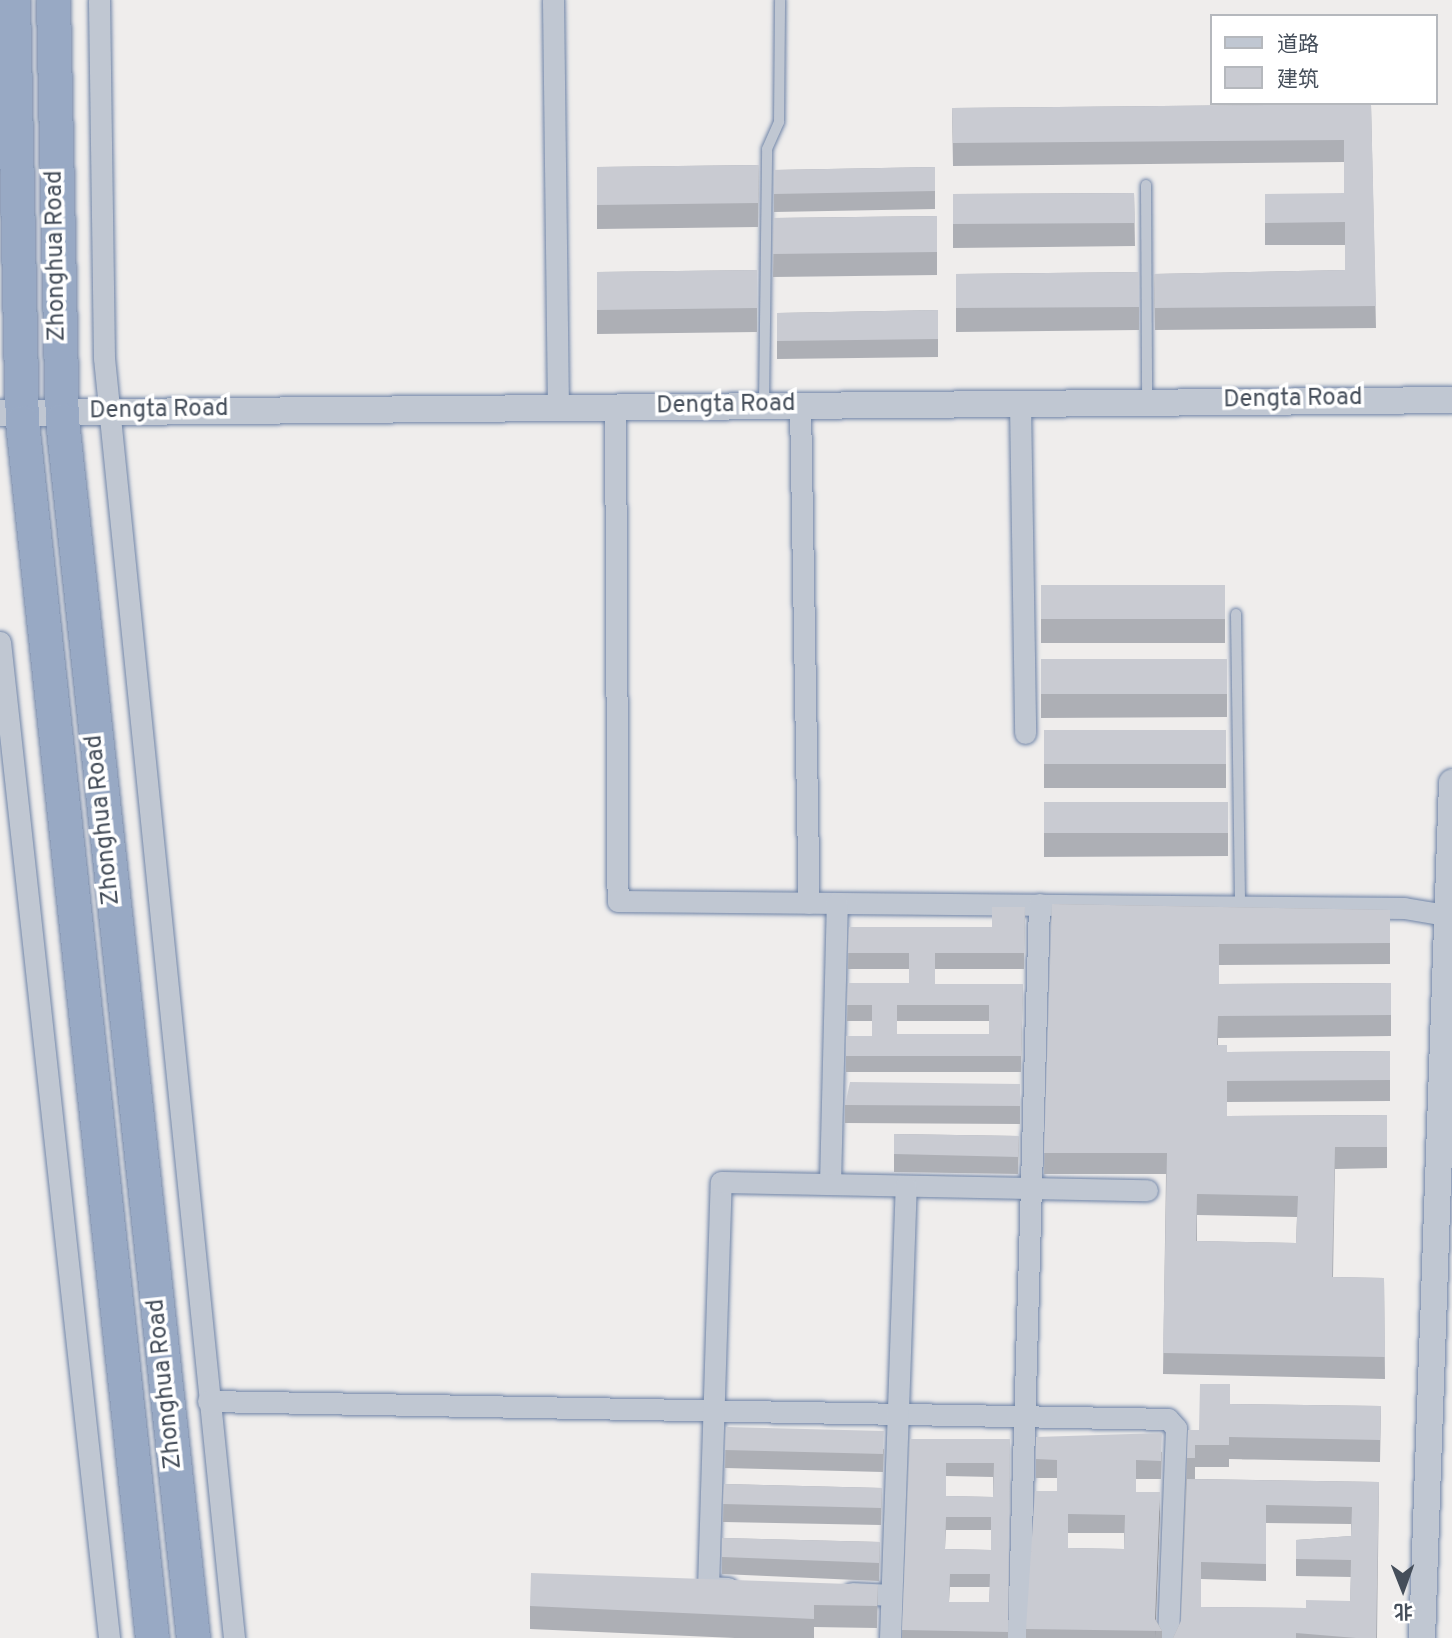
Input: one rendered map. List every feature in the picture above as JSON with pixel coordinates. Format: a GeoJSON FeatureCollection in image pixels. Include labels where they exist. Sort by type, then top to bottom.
{"type":"FeatureCollection","features":[{"type":"Feature","properties":{"kind":"highway","name":"Zhonghua Road"},"geometry":{"type":"LineString","coordinates":[[13,0],[11,413],[152,1638]]}},
{"type":"Feature","properties":{"kind":"highway","name":"Zhonghua Road"},"geometry":{"type":"LineString","coordinates":[[53,0],[62,412],[194,1638]]}},
{"type":"Feature","properties":{"kind":"street"},"geometry":{"type":"LineString","coordinates":[[99,0],[108,412],[233,1638]]}},
{"type":"Feature","properties":{"kind":"street"},"geometry":{"type":"LineString","coordinates":[[553,0],[558,407]]}},
{"type":"Feature","properties":{"kind":"street","name":"Dengta Road"},"geometry":{"type":"LineString","coordinates":[[11,413],[1452,400]]}},
{"type":"Feature","properties":{"kind":"street"},"geometry":{"type":"LineString","coordinates":[[1020,403],[1025,733]]}},
{"type":"Feature","properties":{"kind":"street"},"geometry":{"type":"LineString","coordinates":[[800,405],[809,903]]}},
{"type":"Feature","properties":{"kind":"street"},"geometry":{"type":"LineString","coordinates":[[615,407],[618,901],[1404,908],[1450,916]]}},
{"type":"Feature","properties":{"kind":"street"},"geometry":{"type":"LineString","coordinates":[[0,642],[108,1638]]}},
{"type":"Feature","properties":{"kind":"street"},"geometry":{"type":"LineString","coordinates":[[1422,1638],[1443,1324],[1452,783]]}},
{"type":"Feature","properties":{"kind":"street"},"geometry":{"type":"LineString","coordinates":[[830,1184],[837,903]]}},
{"type":"Feature","properties":{"kind":"street"},"geometry":{"type":"LineString","coordinates":[[1018,1638],[1039,904]]}},
{"type":"Feature","properties":{"kind":"street"},"geometry":{"type":"LineString","coordinates":[[747,1589],[708,1587],[721,1182],[1147,1190]]}},
{"type":"Feature","properties":{"kind":"street"},"geometry":{"type":"LineString","coordinates":[[890,1638],[906,1185]]}},
{"type":"Feature","properties":{"kind":"street"},"geometry":{"type":"LineString","coordinates":[[208,1401],[1174,1421],[1168,1638]]}},
{"type":"Feature","properties":{"kind":"street"},"geometry":{"type":"LineString","coordinates":[[826,1592],[891,1595]]}},
{"type":"Feature","properties":{"kind":"lane"},"geometry":{"type":"LineString","coordinates":[[764,405],[767,149],[779,122],[780,0]]}},
{"type":"Feature","properties":{"kind":"lane"},"geometry":{"type":"LineString","coordinates":[[1146,185],[1147,402]]}},
{"type":"Feature","properties":{"kind":"lane"},"geometry":{"type":"LineString","coordinates":[[1236,614],[1240,906]]}},
{"type":"Feature","properties":{"kind":"building"},"geometry":{"type":"Polygon","coordinates":[[[1371,105],[1376,306],[1155,308],[1154,274],[1345,270],[1345,222],[1265,223],[1265,194],[1344,193],[1344,140],[953,143],[952,108],[1371,105]]]}},
{"type":"Feature","properties":{"kind":"building"},"geometry":{"type":"Polygon","coordinates":[[[759,165],[758,203],[597,205],[597,167],[759,165]]]}},
{"type":"Feature","properties":{"kind":"building"},"geometry":{"type":"Polygon","coordinates":[[[935,167],[935,191],[774,194],[774,170],[935,167]]]}},
{"type":"Feature","properties":{"kind":"building"},"geometry":{"type":"Polygon","coordinates":[[[1134,193],[1135,223],[953,224],[953,194],[1134,193]]]}},
{"type":"Feature","properties":{"kind":"building"},"geometry":{"type":"Polygon","coordinates":[[[937,216],[937,252],[773,254],[774,218],[937,216]]]}},
{"type":"Feature","properties":{"kind":"building"},"geometry":{"type":"Polygon","coordinates":[[[757,270],[757,308],[597,310],[597,272],[757,270]]]}},
{"type":"Feature","properties":{"kind":"building"},"geometry":{"type":"Polygon","coordinates":[[[1139,272],[1139,307],[956,308],[956,274],[1139,272]]]}},
{"type":"Feature","properties":{"kind":"building"},"geometry":{"type":"Polygon","coordinates":[[[938,310],[938,339],[777,341],[777,313],[938,310]]]}},
{"type":"Feature","properties":{"kind":"building"},"geometry":{"type":"Polygon","coordinates":[[[1041,585],[1225,585],[1225,619],[1041,619],[1041,585]]]}},
{"type":"Feature","properties":{"kind":"building"},"geometry":{"type":"Polygon","coordinates":[[[1041,659],[1227,659],[1227,694],[1041,694],[1041,659]]]}},
{"type":"Feature","properties":{"kind":"building"},"geometry":{"type":"Polygon","coordinates":[[[1044,730],[1226,730],[1226,764],[1044,764],[1044,730]]]}},
{"type":"Feature","properties":{"kind":"building"},"geometry":{"type":"Polygon","coordinates":[[[1044,802],[1228,802],[1228,833],[1044,833],[1044,802]]]}},
{"type":"Feature","properties":{"kind":"building"},"geometry":{"type":"Polygon","coordinates":[[[1052,904],[1390,910],[1390,943],[1219,944],[1219,984],[1391,983],[1391,1015],[1218,1016],[1217,1045],[1227,1045],[1227,1052],[1390,1051],[1390,1080],[1227,1081],[1227,1116],[1387,1115],[1387,1147],[1335,1147],[1332,1277],[1384,1278],[1385,1357],[1163,1353],[1167,1153],[1044,1153],[1052,904]],[[1197,1194],[1196,1241],[1296,1243],[1298,1196],[1197,1194]]]}},
{"type":"Feature","properties":{"kind":"building"},"geometry":{"type":"Polygon","coordinates":[[[992,907],[1025,907],[1024,953],[935,953],[935,984],[1023,984],[1021,1056],[846,1056],[846,1036],[872,1036],[872,1005],[847,1005],[848,983],[909,983],[909,953],[848,953],[849,927],[992,927],[992,907]],[[897,1005],[897,1034],[989,1034],[989,1005],[897,1005]]]}},
{"type":"Feature","properties":{"kind":"building"},"geometry":{"type":"Polygon","coordinates":[[[850,1082],[1020,1084],[1020,1106],[845,1105],[850,1082]]]}},
{"type":"Feature","properties":{"kind":"building"},"geometry":{"type":"Polygon","coordinates":[[[894,1134],[1019,1136],[1018,1157],[894,1154],[894,1134]]]}},
{"type":"Feature","properties":{"kind":"building"},"geometry":{"type":"Polygon","coordinates":[[[1200,1384],[1230,1384],[1230,1404],[1381,1406],[1380,1440],[1229,1437],[1229,1445],[1195,1445],[1195,1458],[1187,1458],[1188,1430],[1199,1430],[1200,1384]]]}},
{"type":"Feature","properties":{"kind":"building"},"geometry":{"type":"Polygon","coordinates":[[[726,1427],[884,1431],[883,1454],[725,1450],[726,1427]]]}},
{"type":"Feature","properties":{"kind":"building"},"geometry":{"type":"Polygon","coordinates":[[[1162,1433],[1161,1461],[1136,1460],[1136,1492],[1160,1492],[1155,1619],[1162,1631],[1026,1629],[1035,1491],[1057,1491],[1057,1460],[1036,1459],[1036,1437],[1162,1433]],[[1068,1514],[1068,1548],[1124,1549],[1125,1515],[1068,1514]]]}},
{"type":"Feature","properties":{"kind":"building"},"geometry":{"type":"Polygon","coordinates":[[[910,1439],[1010,1439],[1008,1632],[902,1630],[910,1439]],[[946,1463],[946,1496],[993,1497],[994,1463],[946,1463]],[[946,1517],[945,1549],[991,1550],[991,1517],[946,1517]],[[950,1574],[949,1602],[989,1602],[990,1574],[950,1574]]]}},
{"type":"Feature","properties":{"kind":"building"},"geometry":{"type":"Polygon","coordinates":[[[1187,1479],[1379,1482],[1376,1638],[1296,1633],[1296,1638],[1173,1638],[1181,1621],[1187,1479]],[[1266,1505],[1266,1564],[1201,1562],[1201,1607],[1306,1608],[1306,1600],[1350,1601],[1351,1560],[1296,1559],[1296,1540],[1351,1536],[1352,1507],[1266,1505]]]}},
{"type":"Feature","properties":{"kind":"building"},"geometry":{"type":"Polygon","coordinates":[[[724,1484],[882,1488],[881,1508],[723,1504],[724,1484]]]}},
{"type":"Feature","properties":{"kind":"building"},"geometry":{"type":"Polygon","coordinates":[[[722,1538],[880,1542],[879,1563],[722,1557],[722,1538]]]}},
{"type":"Feature","properties":{"kind":"building"},"geometry":{"type":"Polygon","coordinates":[[[531,1573],[878,1585],[877,1606],[814,1605],[814,1619],[530,1606],[531,1573]]]}}]}
